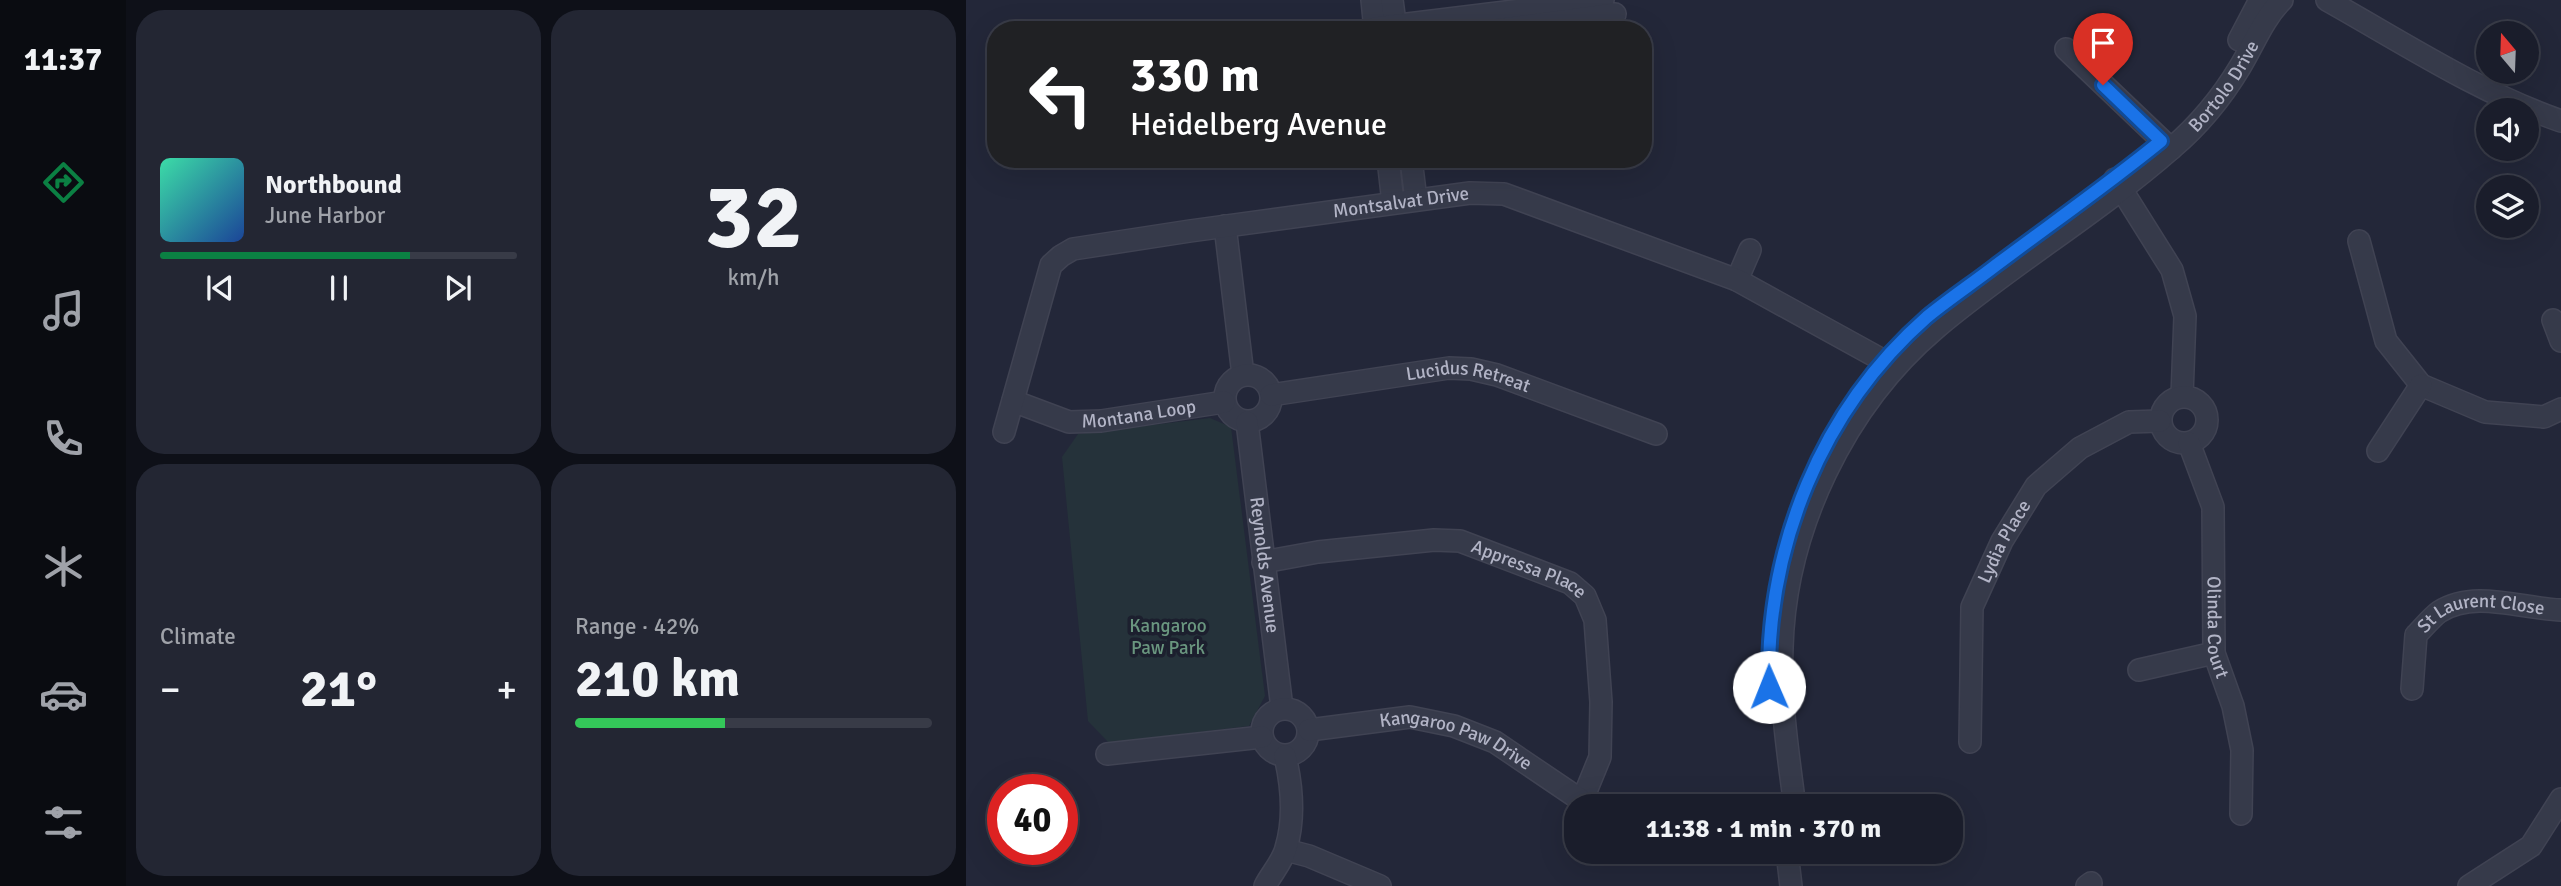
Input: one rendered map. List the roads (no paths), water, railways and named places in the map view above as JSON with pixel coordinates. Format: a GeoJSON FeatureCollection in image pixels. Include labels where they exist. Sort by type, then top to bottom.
{"type":"FeatureCollection","features":[{"type":"Feature","properties":{"kind":"street"},"geometry":{"type":"LineString","coordinates":[[1372,0],[1382,21]]}},
{"type":"Feature","properties":{"kind":"street"},"geometry":{"type":"LineString","coordinates":[[1387,21],[1392,0]]}},
{"type":"Feature","properties":{"kind":"street","name":"Bortolo Drive"},"geometry":{"type":"LineString","coordinates":[[2166,145],[2178,125],[2215,81],[2260,0]]}},
{"type":"Feature","properties":{"kind":"street","name":"Bortolo Drive"},"geometry":{"type":"LineString","coordinates":[[1781,794],[1768,653],[1776,586],[1790,527],[1814,466],[1850,406],[1928,317],[2119,184],[2166,145],[2189,132],[2227,88],[2269,15],[2282,0]]}},
{"type":"Feature","properties":{"kind":"street"},"geometry":{"type":"LineString","coordinates":[[2327,0],[2408,48],[2536,112],[2561,121]]}},
{"type":"Feature","properties":{"kind":"street"},"geometry":{"type":"LineString","coordinates":[[1450,21],[1581,7],[1609,7]]}},
{"type":"Feature","properties":{"kind":"street"},"geometry":{"type":"LineString","coordinates":[[1528,21],[1581,7]]}},
{"type":"Feature","properties":{"kind":"street"},"geometry":{"type":"LineString","coordinates":[[2066,49],[2166,145]]}},
{"type":"Feature","properties":{"kind":"street"},"geometry":{"type":"LineString","coordinates":[[1389,168],[1393,203]]}},
{"type":"Feature","properties":{"kind":"street"},"geometry":{"type":"LineString","coordinates":[[1412,168],[1416,200]]}},
{"type":"Feature","properties":{"kind":"street"},"geometry":{"type":"LineString","coordinates":[[2119,184],[2172,270],[2185,316],[2182,396]]}},
{"type":"Feature","properties":{"kind":"street","name":"Montsalvat Drive"},"geometry":{"type":"LineString","coordinates":[[1004,432],[1051,265],[1073,249],[1470,193],[1504,194],[1737,280],[1889,364]]}},
{"type":"Feature","properties":{"kind":"street"},"geometry":{"type":"LineString","coordinates":[[1225,226],[1243,375]]}},
{"type":"Feature","properties":{"kind":"street"},"geometry":{"type":"LineString","coordinates":[[2359,241],[2386,341],[2421,385],[2485,412],[2544,417],[2561,409]]}},
{"type":"Feature","properties":{"kind":"street"},"geometry":{"type":"LineString","coordinates":[[1737,280],[1750,250]]}},
{"type":"Feature","properties":{"kind":"street"},"geometry":{"type":"LineString","coordinates":[[2553,320],[2561,341]]}},
{"type":"Feature","properties":{"kind":"street","name":"Bortolo Drive"},"geometry":{"type":"LineString","coordinates":[[1794,794],[1782,689],[1783,629],[1794,563],[1809,512],[1835,456],[1889,364]]}},
{"type":"Feature","properties":{"kind":"street","name":"Lucidus Retreat"},"geometry":{"type":"LineString","coordinates":[[1271,395],[1449,368],[1471,369],[1497,375],[1656,434]]}},
{"type":"Feature","properties":{"kind":"street"},"geometry":{"type":"LineString","coordinates":[[1243,375],[1258,377],[1264,381],[1271,395],[1268,410],[1255,420],[1247,422],[1232,416],[1224,402],[1226,388],[1230,382],[1243,375]]}},
{"type":"Feature","properties":{"kind":"street"},"geometry":{"type":"LineString","coordinates":[[2378,451],[2421,385]]}},
{"type":"Feature","properties":{"kind":"street"},"geometry":{"type":"LineString","coordinates":[[2182,396],[2199,401],[2206,411],[2207,423],[2203,433],[2189,443],[2174,441],[2166,436],[2160,421],[2161,412],[2169,401],[2182,396]]}},
{"type":"Feature","properties":{"kind":"street","name":"Montana Loop"},"geometry":{"type":"LineString","coordinates":[[1013,401],[1069,422],[1101,421],[1224,402]]}},
{"type":"Feature","properties":{"kind":"street","name":"Lydia Place"},"geometry":{"type":"LineString","coordinates":[[1970,742],[1972,607],[2002,541],[2036,486],[2080,447],[2129,422],[2160,421]]}},
{"type":"Feature","properties":{"kind":"street","name":"Reynolds Avenue"},"geometry":{"type":"LineString","coordinates":[[1247,422],[1282,708]]}},
{"type":"Feature","properties":{"kind":"street","name":"Olinda Court"},"geometry":{"type":"LineString","coordinates":[[2189,443],[2213,507],[2214,653],[2233,705],[2242,750],[2241,814]]}},
{"type":"Feature","properties":{"kind":"street","name":"Appressa Place"},"geometry":{"type":"LineString","coordinates":[[1263,562],[1318,552],[1434,540],[1460,541],[1570,583],[1585,596],[1595,620],[1601,702],[1600,757],[1589,794]]}},
{"type":"Feature","properties":{"kind":"street","name":"St Laurent Close"},"geometry":{"type":"LineString","coordinates":[[2413,689],[2416,635],[2440,611],[2476,599],[2537,610],[2561,610]]}},
{"type":"Feature","properties":{"kind":"street"},"geometry":{"type":"LineString","coordinates":[[2139,670],[2214,653]]}},
{"type":"Feature","properties":{"kind":"street"},"geometry":{"type":"LineString","coordinates":[[1282,708],[1299,713],[1305,719],[1309,730],[1304,746],[1295,754],[1285,756],[1275,754],[1267,748],[1262,737],[1262,725],[1270,714],[1282,708]]}},
{"type":"Feature","properties":{"kind":"street","name":"Kangaroo Paw Drive"},"geometry":{"type":"LineString","coordinates":[[1309,730],[1410,718],[1454,726],[1495,742],[1571,794]]}},
{"type":"Feature","properties":{"kind":"street"},"geometry":{"type":"LineString","coordinates":[[1107,754],[1262,737]]}},
{"type":"Feature","properties":{"kind":"street"},"geometry":{"type":"LineString","coordinates":[[1265,886],[1286,850],[1291,792],[1285,756]]}},
{"type":"Feature","properties":{"kind":"street"},"geometry":{"type":"LineString","coordinates":[[2469,886],[2531,846],[2561,799]]}},
{"type":"Feature","properties":{"kind":"street"},"geometry":{"type":"LineString","coordinates":[[1286,850],[1309,856],[1380,886]]}},
{"type":"Feature","properties":{"kind":"street"},"geometry":{"type":"LineString","coordinates":[[1788,864],[1791,886]]}},
{"type":"Feature","properties":{"kind":"street"},"geometry":{"type":"LineString","coordinates":[[1802,864],[1805,886]]}},
{"type":"Feature","properties":{"kind":"park label","name":"Kangaroo Paw Park"},"geometry":{"type":"Point","coordinates":[1168,637]}}]}
